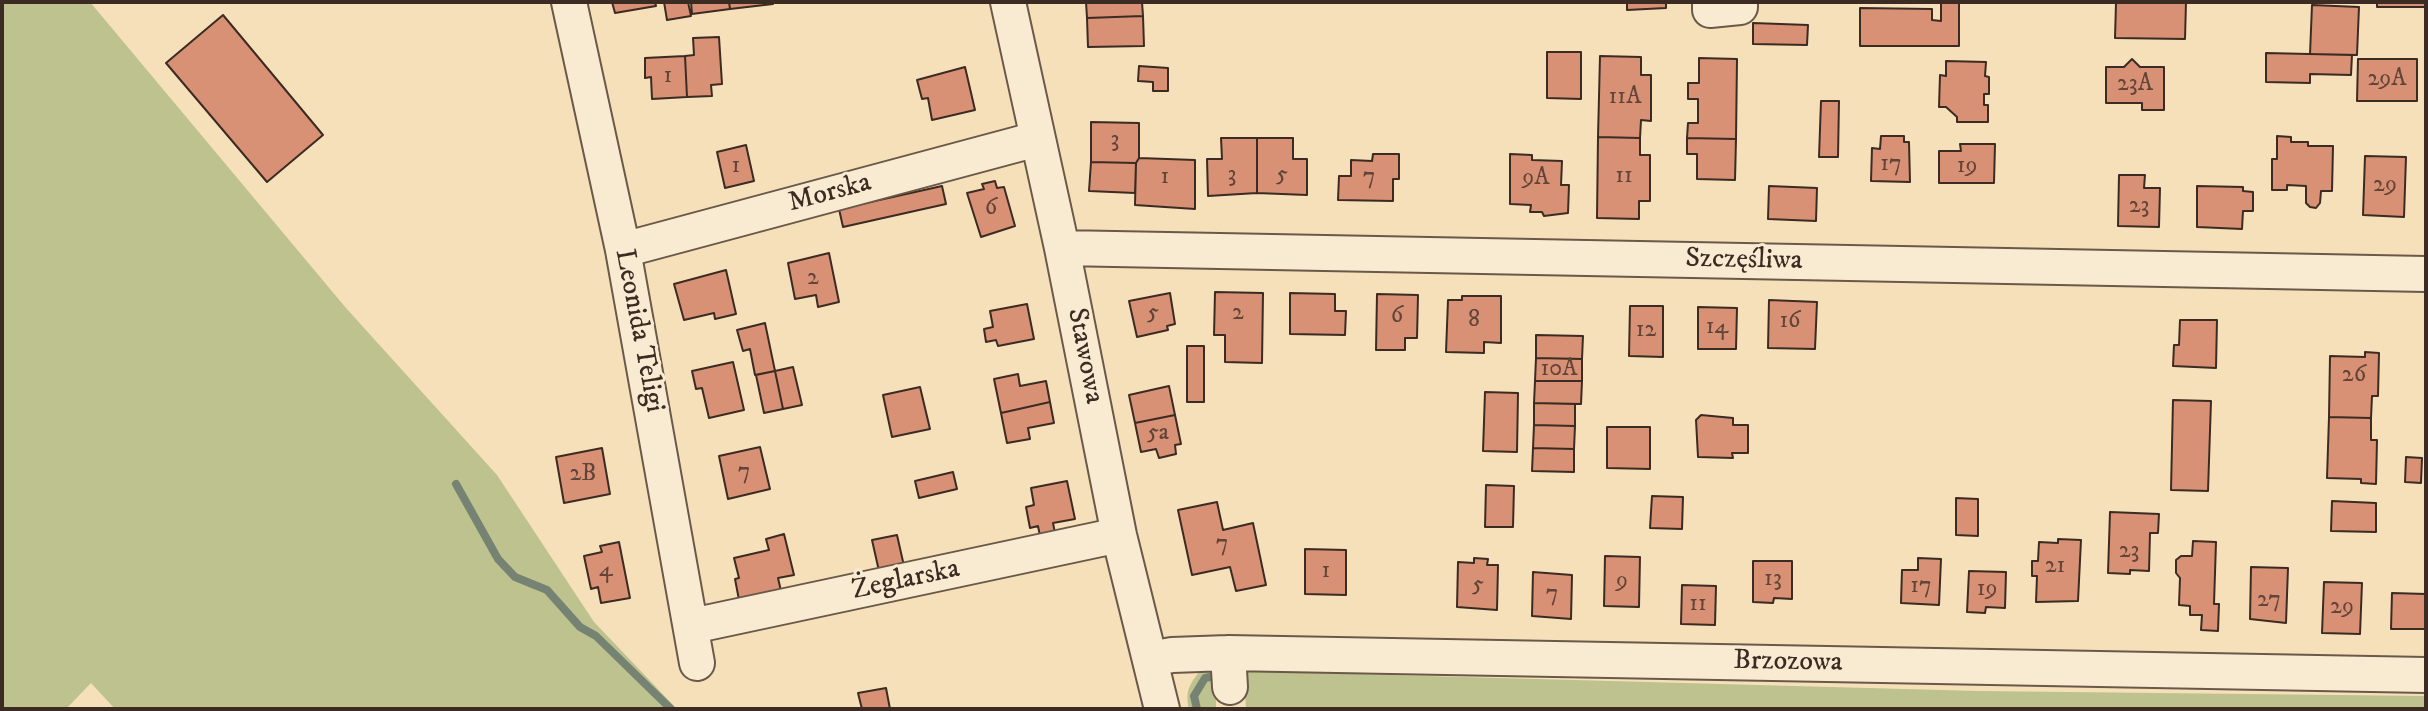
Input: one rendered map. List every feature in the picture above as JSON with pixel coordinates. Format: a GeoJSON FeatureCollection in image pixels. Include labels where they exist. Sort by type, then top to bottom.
{"type":"FeatureCollection","features":[{"type":"Feature","properties":{"kind":"street","name":"Leonida Teligi"},"geometry":{"type":"LineString","coordinates":[[569,2],[623,250],[697,663]]}},
{"type":"Feature","properties":{"kind":"street","name":"Stawowa"},"geometry":{"type":"LineString","coordinates":[[1008,2],[1062,248],[1119,535],[1162,709]]}},
{"type":"Feature","properties":{"kind":"street"},"geometry":{"type":"LineString","coordinates":[[1710,2],[1710,10],[1740,7],[1740,2]]}},
{"type":"Feature","properties":{"kind":"street","name":"Morska"},"geometry":{"type":"LineString","coordinates":[[623,250],[1037,139]]}},
{"type":"Feature","properties":{"kind":"street","name":"Szczęśliwa"},"geometry":{"type":"LineString","coordinates":[[1062,248],[2426,274]]}},
{"type":"Feature","properties":{"kind":"street","name":"Żeglarska"},"geometry":{"type":"LineString","coordinates":[[692,626],[1119,535]]}},
{"type":"Feature","properties":{"kind":"street"},"geometry":{"type":"LineString","coordinates":[[1228,653],[1230,687]]}},
{"type":"Feature","properties":{"kind":"street","name":"Brzozowa"},"geometry":{"type":"LineString","coordinates":[[1150,659],[1228,653],[2426,675]]}},
{"type":"Feature","properties":{"kind":"green space"},"geometry":{"type":"Polygon","coordinates":[[[2,2],[90,2],[346,308],[497,475],[594,622],[677,709],[115,709],[91,683],[66,709],[2,709],[2,2]]]}},
{"type":"Feature","properties":{"kind":"green space"},"geometry":{"type":"Polygon","coordinates":[[[1216,669],[1216,708],[1246,707],[1243,671],[1978,691],[2426,696],[2426,709],[1189,709],[1187,697],[1193,680],[1200,671],[1216,669]]]}},
{"type":"Feature","properties":{"kind":"building"},"geometry":{"type":"Polygon","coordinates":[[[612,2],[655,2],[656,6],[615,13],[612,2]]]}},
{"type":"Feature","properties":{"kind":"building"},"geometry":{"type":"Polygon","coordinates":[[[664,2],[688,2],[691,16],[667,20],[664,2]]]}},
{"type":"Feature","properties":{"kind":"building"},"geometry":{"type":"Polygon","coordinates":[[[691,2],[729,2],[730,9],[692,14],[691,2]]]}},
{"type":"Feature","properties":{"kind":"building"},"geometry":{"type":"Polygon","coordinates":[[[729,2],[773,2],[773,4],[730,9],[729,2]]]}},
{"type":"Feature","properties":{"kind":"building"},"geometry":{"type":"Polygon","coordinates":[[[1086,2],[1142,2],[1143,16],[1087,18],[1086,2]]]}},
{"type":"Feature","properties":{"kind":"building"},"geometry":{"type":"Polygon","coordinates":[[[1627,2],[1666,2],[1666,8],[1627,10],[1627,2]]]}},
{"type":"Feature","properties":{"kind":"building"},"geometry":{"type":"Polygon","coordinates":[[[1941,2],[1959,2],[1959,46],[1860,46],[1860,8],[1932,9],[1932,20],[1941,21],[1941,2]]]}},
{"type":"Feature","properties":{"kind":"building"},"geometry":{"type":"Polygon","coordinates":[[[2186,2],[2185,39],[2115,38],[2116,3],[2186,2]]]}},
{"type":"Feature","properties":{"kind":"building"},"geometry":{"type":"Polygon","coordinates":[[[2377,2],[2426,2],[2426,7],[2377,7],[2377,2]]]}},
{"type":"Feature","properties":{"kind":"building"},"geometry":{"type":"Polygon","coordinates":[[[2312,5],[2359,7],[2357,55],[2310,54],[2312,5]]]}},
{"type":"Feature","properties":{"kind":"building"},"geometry":{"type":"Polygon","coordinates":[[[223,15],[323,135],[267,182],[166,63],[223,15]]]}},
{"type":"Feature","properties":{"kind":"building"},"geometry":{"type":"Polygon","coordinates":[[[1143,16],[1144,46],[1088,47],[1087,18],[1143,16]]]}},
{"type":"Feature","properties":{"kind":"building"},"geometry":{"type":"Polygon","coordinates":[[[1753,23],[1808,25],[1807,45],[1753,44],[1753,23]]]}},
{"type":"Feature","properties":{"kind":"building"},"geometry":{"type":"Polygon","coordinates":[[[719,37],[722,84],[711,85],[712,96],[687,97],[685,56],[694,55],[693,38],[719,37]]]}},
{"type":"Feature","properties":{"kind":"building"},"geometry":{"type":"Polygon","coordinates":[[[1547,52],[1581,52],[1581,99],[1547,98],[1547,52]]]}},
{"type":"Feature","properties":{"kind":"building"},"geometry":{"type":"Polygon","coordinates":[[[2266,53],[2352,55],[2351,75],[2310,74],[2310,83],[2266,82],[2266,53]]]}},
{"type":"Feature","properties":{"kind":"building"},"geometry":{"type":"Polygon","coordinates":[[[685,56],[687,97],[652,99],[651,77],[645,78],[645,58],[685,56]]]}},
{"type":"Feature","properties":{"kind":"building"},"geometry":{"type":"Polygon","coordinates":[[[1600,56],[1641,57],[1641,75],[1651,75],[1651,121],[1641,120],[1640,138],[1598,137],[1600,56]]]}},
{"type":"Feature","properties":{"kind":"building"},"geometry":{"type":"Polygon","coordinates":[[[1699,58],[1737,59],[1736,139],[1687,138],[1688,123],[1698,123],[1698,99],[1688,99],[1688,83],[1699,83],[1699,58]]]}},
{"type":"Feature","properties":{"kind":"building"},"geometry":{"type":"Polygon","coordinates":[[[2132,59],[2140,67],[2164,67],[2164,110],[2142,110],[2142,103],[2106,103],[2106,67],[2124,67],[2132,59]]]}},
{"type":"Feature","properties":{"kind":"building"},"geometry":{"type":"Polygon","coordinates":[[[2358,59],[2417,59],[2417,101],[2357,101],[2358,59]]]}},
{"type":"Feature","properties":{"kind":"building"},"geometry":{"type":"Polygon","coordinates":[[[1946,61],[1986,62],[1989,94],[1984,94],[1984,105],[1988,105],[1988,122],[1957,122],[1957,117],[1946,107],[1939,107],[1940,75],[1946,76],[1946,61]]]}},
{"type":"Feature","properties":{"kind":"building"},"geometry":{"type":"Polygon","coordinates":[[[1139,66],[1168,68],[1168,91],[1153,91],[1153,82],[1138,81],[1139,66]]]}},
{"type":"Feature","properties":{"kind":"building"},"geometry":{"type":"Polygon","coordinates":[[[965,67],[975,110],[932,120],[928,98],[922,99],[917,80],[965,67]]]}},
{"type":"Feature","properties":{"kind":"building"},"geometry":{"type":"Polygon","coordinates":[[[1821,101],[1839,101],[1838,157],[1819,157],[1821,101]]]}},
{"type":"Feature","properties":{"kind":"building"},"geometry":{"type":"Polygon","coordinates":[[[1091,122],[1139,123],[1139,158],[1136,163],[1091,162],[1091,122]]]}},
{"type":"Feature","properties":{"kind":"building"},"geometry":{"type":"Polygon","coordinates":[[[1881,136],[1904,136],[1904,142],[1909,142],[1910,182],[1871,181],[1872,148],[1880,149],[1881,136]]]}},
{"type":"Feature","properties":{"kind":"building"},"geometry":{"type":"Polygon","coordinates":[[[2277,136],[2291,137],[2291,142],[2308,142],[2308,146],[2333,146],[2332,191],[2321,191],[2320,203],[2316,208],[2306,203],[2306,186],[2287,185],[2287,190],[2272,190],[2272,159],[2277,159],[2277,136]]]}},
{"type":"Feature","properties":{"kind":"building"},"geometry":{"type":"Polygon","coordinates":[[[1598,137],[1640,138],[1640,155],[1650,155],[1650,201],[1639,201],[1639,219],[1597,218],[1598,137]]]}},
{"type":"Feature","properties":{"kind":"building"},"geometry":{"type":"Polygon","coordinates":[[[1221,138],[1257,138],[1257,193],[1208,196],[1207,159],[1222,159],[1221,138]]]}},
{"type":"Feature","properties":{"kind":"building"},"geometry":{"type":"Polygon","coordinates":[[[1257,138],[1293,138],[1293,159],[1307,159],[1307,195],[1257,193],[1257,138]]]}},
{"type":"Feature","properties":{"kind":"building"},"geometry":{"type":"Polygon","coordinates":[[[1687,138],[1736,139],[1735,180],[1697,179],[1697,154],[1687,154],[1687,138]]]}},
{"type":"Feature","properties":{"kind":"building"},"geometry":{"type":"Polygon","coordinates":[[[1960,144],[1995,144],[1994,183],[1939,183],[1939,151],[1961,151],[1960,144]]]}},
{"type":"Feature","properties":{"kind":"building"},"geometry":{"type":"Polygon","coordinates":[[[746,145],[754,181],[725,188],[717,152],[746,145]]]}},
{"type":"Feature","properties":{"kind":"building"},"geometry":{"type":"Polygon","coordinates":[[[1373,154],[1399,154],[1399,179],[1393,179],[1393,201],[1338,200],[1339,176],[1351,176],[1351,160],[1372,161],[1373,154]]]}},
{"type":"Feature","properties":{"kind":"building"},"geometry":{"type":"Polygon","coordinates":[[[1510,154],[1532,155],[1532,160],[1562,161],[1561,185],[1569,185],[1568,213],[1544,216],[1542,212],[1530,212],[1531,205],[1510,204],[1510,154]]]}},
{"type":"Feature","properties":{"kind":"building"},"geometry":{"type":"Polygon","coordinates":[[[2365,156],[2406,157],[2404,217],[2363,215],[2365,156]]]}},
{"type":"Feature","properties":{"kind":"building"},"geometry":{"type":"Polygon","coordinates":[[[1139,158],[1195,160],[1195,209],[1135,205],[1136,163],[1139,158]]]}},
{"type":"Feature","properties":{"kind":"building"},"geometry":{"type":"Polygon","coordinates":[[[1091,162],[1136,163],[1135,193],[1089,191],[1091,162]]]}},
{"type":"Feature","properties":{"kind":"building"},"geometry":{"type":"Polygon","coordinates":[[[2119,175],[2145,175],[2144,188],[2160,188],[2159,227],[2118,226],[2119,175]]]}},
{"type":"Feature","properties":{"kind":"building"},"geometry":{"type":"Polygon","coordinates":[[[995,181],[997,188],[1004,187],[1015,226],[981,237],[967,193],[984,189],[982,184],[995,181]]]}},
{"type":"Feature","properties":{"kind":"building"},"geometry":{"type":"Polygon","coordinates":[[[942,186],[946,204],[843,227],[839,209],[942,186]]]}},
{"type":"Feature","properties":{"kind":"building"},"geometry":{"type":"Polygon","coordinates":[[[1769,186],[1817,188],[1816,221],[1768,219],[1769,186]]]}},
{"type":"Feature","properties":{"kind":"building"},"geometry":{"type":"Polygon","coordinates":[[[2197,186],[2243,187],[2243,191],[2253,192],[2253,211],[2243,211],[2242,229],[2197,227],[2197,186]]]}},
{"type":"Feature","properties":{"kind":"building"},"geometry":{"type":"Polygon","coordinates":[[[829,253],[839,302],[818,307],[816,295],[795,299],[788,263],[829,253]]]}},
{"type":"Feature","properties":{"kind":"building"},"geometry":{"type":"Polygon","coordinates":[[[726,270],[736,314],[715,319],[714,313],[684,320],[674,284],[726,270]]]}},
{"type":"Feature","properties":{"kind":"building"},"geometry":{"type":"Polygon","coordinates":[[[1215,292],[1263,293],[1262,363],[1225,362],[1225,335],[1214,335],[1215,292]]]}},
{"type":"Feature","properties":{"kind":"building"},"geometry":{"type":"Polygon","coordinates":[[[1170,293],[1175,324],[1167,326],[1168,330],[1137,337],[1129,301],[1170,293]]]}},
{"type":"Feature","properties":{"kind":"building"},"geometry":{"type":"Polygon","coordinates":[[[1290,293],[1335,294],[1335,311],[1346,311],[1345,335],[1290,334],[1290,293]]]}},
{"type":"Feature","properties":{"kind":"building"},"geometry":{"type":"Polygon","coordinates":[[[1377,294],[1418,295],[1417,338],[1405,338],[1405,350],[1376,350],[1377,294]]]}},
{"type":"Feature","properties":{"kind":"building"},"geometry":{"type":"Polygon","coordinates":[[[1462,296],[1501,296],[1501,343],[1484,342],[1484,353],[1446,352],[1448,300],[1462,300],[1462,296]]]}},
{"type":"Feature","properties":{"kind":"building"},"geometry":{"type":"Polygon","coordinates":[[[1769,300],[1817,302],[1815,349],[1768,348],[1769,300]]]}},
{"type":"Feature","properties":{"kind":"building"},"geometry":{"type":"Polygon","coordinates":[[[1027,304],[1034,339],[998,346],[996,340],[986,342],[984,329],[993,327],[990,311],[1027,304]]]}},
{"type":"Feature","properties":{"kind":"building"},"geometry":{"type":"Polygon","coordinates":[[[1630,306],[1663,306],[1663,357],[1629,356],[1630,306]]]}},
{"type":"Feature","properties":{"kind":"building"},"geometry":{"type":"Polygon","coordinates":[[[1698,307],[1737,308],[1736,349],[1698,349],[1698,307]]]}},
{"type":"Feature","properties":{"kind":"building"},"geometry":{"type":"Polygon","coordinates":[[[2180,320],[2217,320],[2216,368],[2173,366],[2174,345],[2179,345],[2180,320]]]}},
{"type":"Feature","properties":{"kind":"building"},"geometry":{"type":"Polygon","coordinates":[[[765,323],[775,371],[755,375],[750,349],[743,351],[737,330],[765,323]]]}},
{"type":"Feature","properties":{"kind":"building"},"geometry":{"type":"Polygon","coordinates":[[[1536,335],[1583,336],[1582,359],[1536,358],[1536,335]]]}},
{"type":"Feature","properties":{"kind":"building"},"geometry":{"type":"Polygon","coordinates":[[[1187,346],[1204,346],[1204,402],[1187,402],[1187,346]]]}},
{"type":"Feature","properties":{"kind":"building"},"geometry":{"type":"Polygon","coordinates":[[[2365,352],[2379,353],[2378,396],[2372,396],[2371,418],[2329,417],[2330,356],[2365,357],[2365,352]]]}},
{"type":"Feature","properties":{"kind":"building"},"geometry":{"type":"Polygon","coordinates":[[[1536,358],[1582,359],[1582,381],[1535,381],[1536,358]]]}},
{"type":"Feature","properties":{"kind":"building"},"geometry":{"type":"Polygon","coordinates":[[[733,362],[744,410],[709,418],[702,388],[696,389],[692,371],[733,362]]]}},
{"type":"Feature","properties":{"kind":"building"},"geometry":{"type":"Polygon","coordinates":[[[793,367],[802,405],[783,409],[775,371],[793,367]]]}},
{"type":"Feature","properties":{"kind":"building"},"geometry":{"type":"Polygon","coordinates":[[[775,371],[783,409],[764,413],[756,375],[775,371]]]}},
{"type":"Feature","properties":{"kind":"building"},"geometry":{"type":"Polygon","coordinates":[[[1018,374],[1020,386],[1046,381],[1050,402],[1001,413],[994,379],[1018,374]]]}},
{"type":"Feature","properties":{"kind":"building"},"geometry":{"type":"Polygon","coordinates":[[[1535,381],[1582,381],[1581,404],[1534,403],[1535,381]]]}},
{"type":"Feature","properties":{"kind":"building"},"geometry":{"type":"Polygon","coordinates":[[[1169,386],[1175,415],[1135,423],[1129,395],[1169,386]]]}},
{"type":"Feature","properties":{"kind":"building"},"geometry":{"type":"Polygon","coordinates":[[[920,387],[930,429],[892,437],[883,395],[920,387]]]}},
{"type":"Feature","properties":{"kind":"building"},"geometry":{"type":"Polygon","coordinates":[[[1485,392],[1518,393],[1517,452],[1483,451],[1485,392]]]}},
{"type":"Feature","properties":{"kind":"building"},"geometry":{"type":"Polygon","coordinates":[[[2173,400],[2211,401],[2208,491],[2171,490],[2173,400]]]}},
{"type":"Feature","properties":{"kind":"building"},"geometry":{"type":"Polygon","coordinates":[[[1050,402],[1054,423],[1028,428],[1030,439],[1007,443],[1001,413],[1050,402]]]}},
{"type":"Feature","properties":{"kind":"building"},"geometry":{"type":"Polygon","coordinates":[[[1534,403],[1575,404],[1575,426],[1534,425],[1534,403]]]}},
{"type":"Feature","properties":{"kind":"building"},"geometry":{"type":"Polygon","coordinates":[[[1175,415],[1181,444],[1175,445],[1176,454],[1159,458],[1156,449],[1141,452],[1135,423],[1175,415]]]}},
{"type":"Feature","properties":{"kind":"building"},"geometry":{"type":"Polygon","coordinates":[[[1701,415],[1733,418],[1733,425],[1748,425],[1748,453],[1732,453],[1733,458],[1698,457],[1696,420],[1701,415]]]}},
{"type":"Feature","properties":{"kind":"building"},"geometry":{"type":"Polygon","coordinates":[[[2329,417],[2371,418],[2371,440],[2377,440],[2376,484],[2361,483],[2361,479],[2327,478],[2329,417]]]}},
{"type":"Feature","properties":{"kind":"building"},"geometry":{"type":"Polygon","coordinates":[[[1534,425],[1575,426],[1574,449],[1533,448],[1534,425]]]}},
{"type":"Feature","properties":{"kind":"building"},"geometry":{"type":"Polygon","coordinates":[[[1607,427],[1650,427],[1650,469],[1607,468],[1607,427]]]}},
{"type":"Feature","properties":{"kind":"building"},"geometry":{"type":"Polygon","coordinates":[[[760,447],[770,489],[728,499],[719,456],[760,447]]]}},
{"type":"Feature","properties":{"kind":"building"},"geometry":{"type":"Polygon","coordinates":[[[602,448],[610,494],[564,503],[556,457],[602,448]]]}},
{"type":"Feature","properties":{"kind":"building"},"geometry":{"type":"Polygon","coordinates":[[[1533,448],[1574,449],[1574,472],[1532,471],[1533,448]]]}},
{"type":"Feature","properties":{"kind":"building"},"geometry":{"type":"Polygon","coordinates":[[[2406,457],[2422,458],[2421,483],[2405,482],[2406,457]]]}},
{"type":"Feature","properties":{"kind":"building"},"geometry":{"type":"Polygon","coordinates":[[[953,472],[957,489],[919,498],[915,481],[953,472]]]}},
{"type":"Feature","properties":{"kind":"building"},"geometry":{"type":"Polygon","coordinates":[[[1067,481],[1075,519],[1053,523],[1055,533],[1040,536],[1038,526],[1030,528],[1026,507],[1034,505],[1031,488],[1067,481]]]}},
{"type":"Feature","properties":{"kind":"building"},"geometry":{"type":"Polygon","coordinates":[[[1486,485],[1514,486],[1513,527],[1485,527],[1486,485]]]}},
{"type":"Feature","properties":{"kind":"building"},"geometry":{"type":"Polygon","coordinates":[[[1652,496],[1683,497],[1682,529],[1650,528],[1652,496]]]}},
{"type":"Feature","properties":{"kind":"building"},"geometry":{"type":"Polygon","coordinates":[[[1956,498],[1978,499],[1978,536],[1956,535],[1956,498]]]}},
{"type":"Feature","properties":{"kind":"building"},"geometry":{"type":"Polygon","coordinates":[[[2332,501],[2376,503],[2376,532],[2331,531],[2332,501]]]}},
{"type":"Feature","properties":{"kind":"building"},"geometry":{"type":"Polygon","coordinates":[[[1217,502],[1223,530],[1253,523],[1266,585],[1236,591],[1230,567],[1192,575],[1178,510],[1217,502]]]}},
{"type":"Feature","properties":{"kind":"building"},"geometry":{"type":"Polygon","coordinates":[[[2110,512],[2159,514],[2158,533],[2150,533],[2149,571],[2108,573],[2110,512]]]}},
{"type":"Feature","properties":{"kind":"building"},"geometry":{"type":"Polygon","coordinates":[[[784,534],[794,575],[778,578],[781,591],[739,600],[735,579],[739,578],[734,558],[769,550],[766,539],[784,534]]]}},
{"type":"Feature","properties":{"kind":"building"},"geometry":{"type":"Polygon","coordinates":[[[897,535],[904,566],[879,571],[872,540],[897,535]]]}},
{"type":"Feature","properties":{"kind":"building"},"geometry":{"type":"Polygon","coordinates":[[[2058,539],[2081,540],[2078,601],[2036,602],[2037,576],[2032,576],[2032,561],[2038,561],[2039,542],[2058,543],[2058,539]]]}},
{"type":"Feature","properties":{"kind":"building"},"geometry":{"type":"Polygon","coordinates":[[[2193,541],[2216,542],[2214,604],[2219,604],[2218,631],[2201,630],[2202,615],[2190,615],[2190,606],[2179,605],[2180,578],[2176,573],[2176,560],[2181,556],[2192,556],[2193,541]]]}},
{"type":"Feature","properties":{"kind":"building"},"geometry":{"type":"Polygon","coordinates":[[[619,542],[630,598],[601,603],[598,587],[591,589],[584,556],[602,552],[600,546],[619,542]]]}},
{"type":"Feature","properties":{"kind":"building"},"geometry":{"type":"Polygon","coordinates":[[[1305,549],[1346,550],[1346,595],[1305,594],[1305,549]]]}},
{"type":"Feature","properties":{"kind":"building"},"geometry":{"type":"Polygon","coordinates":[[[1605,556],[1640,557],[1639,607],[1604,606],[1605,556]]]}},
{"type":"Feature","properties":{"kind":"building"},"geometry":{"type":"Polygon","coordinates":[[[1474,558],[1488,559],[1487,565],[1498,565],[1497,610],[1457,607],[1458,562],[1474,563],[1474,558]]]}},
{"type":"Feature","properties":{"kind":"building"},"geometry":{"type":"Polygon","coordinates":[[[1918,558],[1941,559],[1939,605],[1901,603],[1902,570],[1918,570],[1918,558]]]}},
{"type":"Feature","properties":{"kind":"building"},"geometry":{"type":"Polygon","coordinates":[[[1753,561],[1792,561],[1792,599],[1774,598],[1773,603],[1753,602],[1753,561]]]}},
{"type":"Feature","properties":{"kind":"building"},"geometry":{"type":"Polygon","coordinates":[[[2251,567],[2288,568],[2286,623],[2250,619],[2251,567]]]}},
{"type":"Feature","properties":{"kind":"building"},"geometry":{"type":"Polygon","coordinates":[[[1969,571],[2006,572],[2005,608],[1986,607],[1985,613],[1967,612],[1969,571]]]}},
{"type":"Feature","properties":{"kind":"building"},"geometry":{"type":"Polygon","coordinates":[[[1533,572],[1572,575],[1571,619],[1532,616],[1533,572]]]}},
{"type":"Feature","properties":{"kind":"building"},"geometry":{"type":"Polygon","coordinates":[[[2324,582],[2362,583],[2360,634],[2322,633],[2324,582]]]}},
{"type":"Feature","properties":{"kind":"building"},"geometry":{"type":"Polygon","coordinates":[[[1682,585],[1716,586],[1715,625],[1681,624],[1682,585]]]}},
{"type":"Feature","properties":{"kind":"building"},"geometry":{"type":"Polygon","coordinates":[[[2392,593],[2426,594],[2426,629],[2391,629],[2392,593]]]}},
{"type":"Feature","properties":{"kind":"building"},"geometry":{"type":"Polygon","coordinates":[[[886,688],[890,709],[862,709],[858,693],[886,688]]]}},
{"type":"Feature","properties":{"kind":"waterway"},"geometry":{"type":"LineString","coordinates":[[456,484],[498,559],[515,577],[547,590],[580,627],[596,636],[671,709]]}},
{"type":"Feature","properties":{"kind":"waterway"},"geometry":{"type":"LineString","coordinates":[[1197,709],[1194,696],[1205,678],[1210,677]]}}]}
